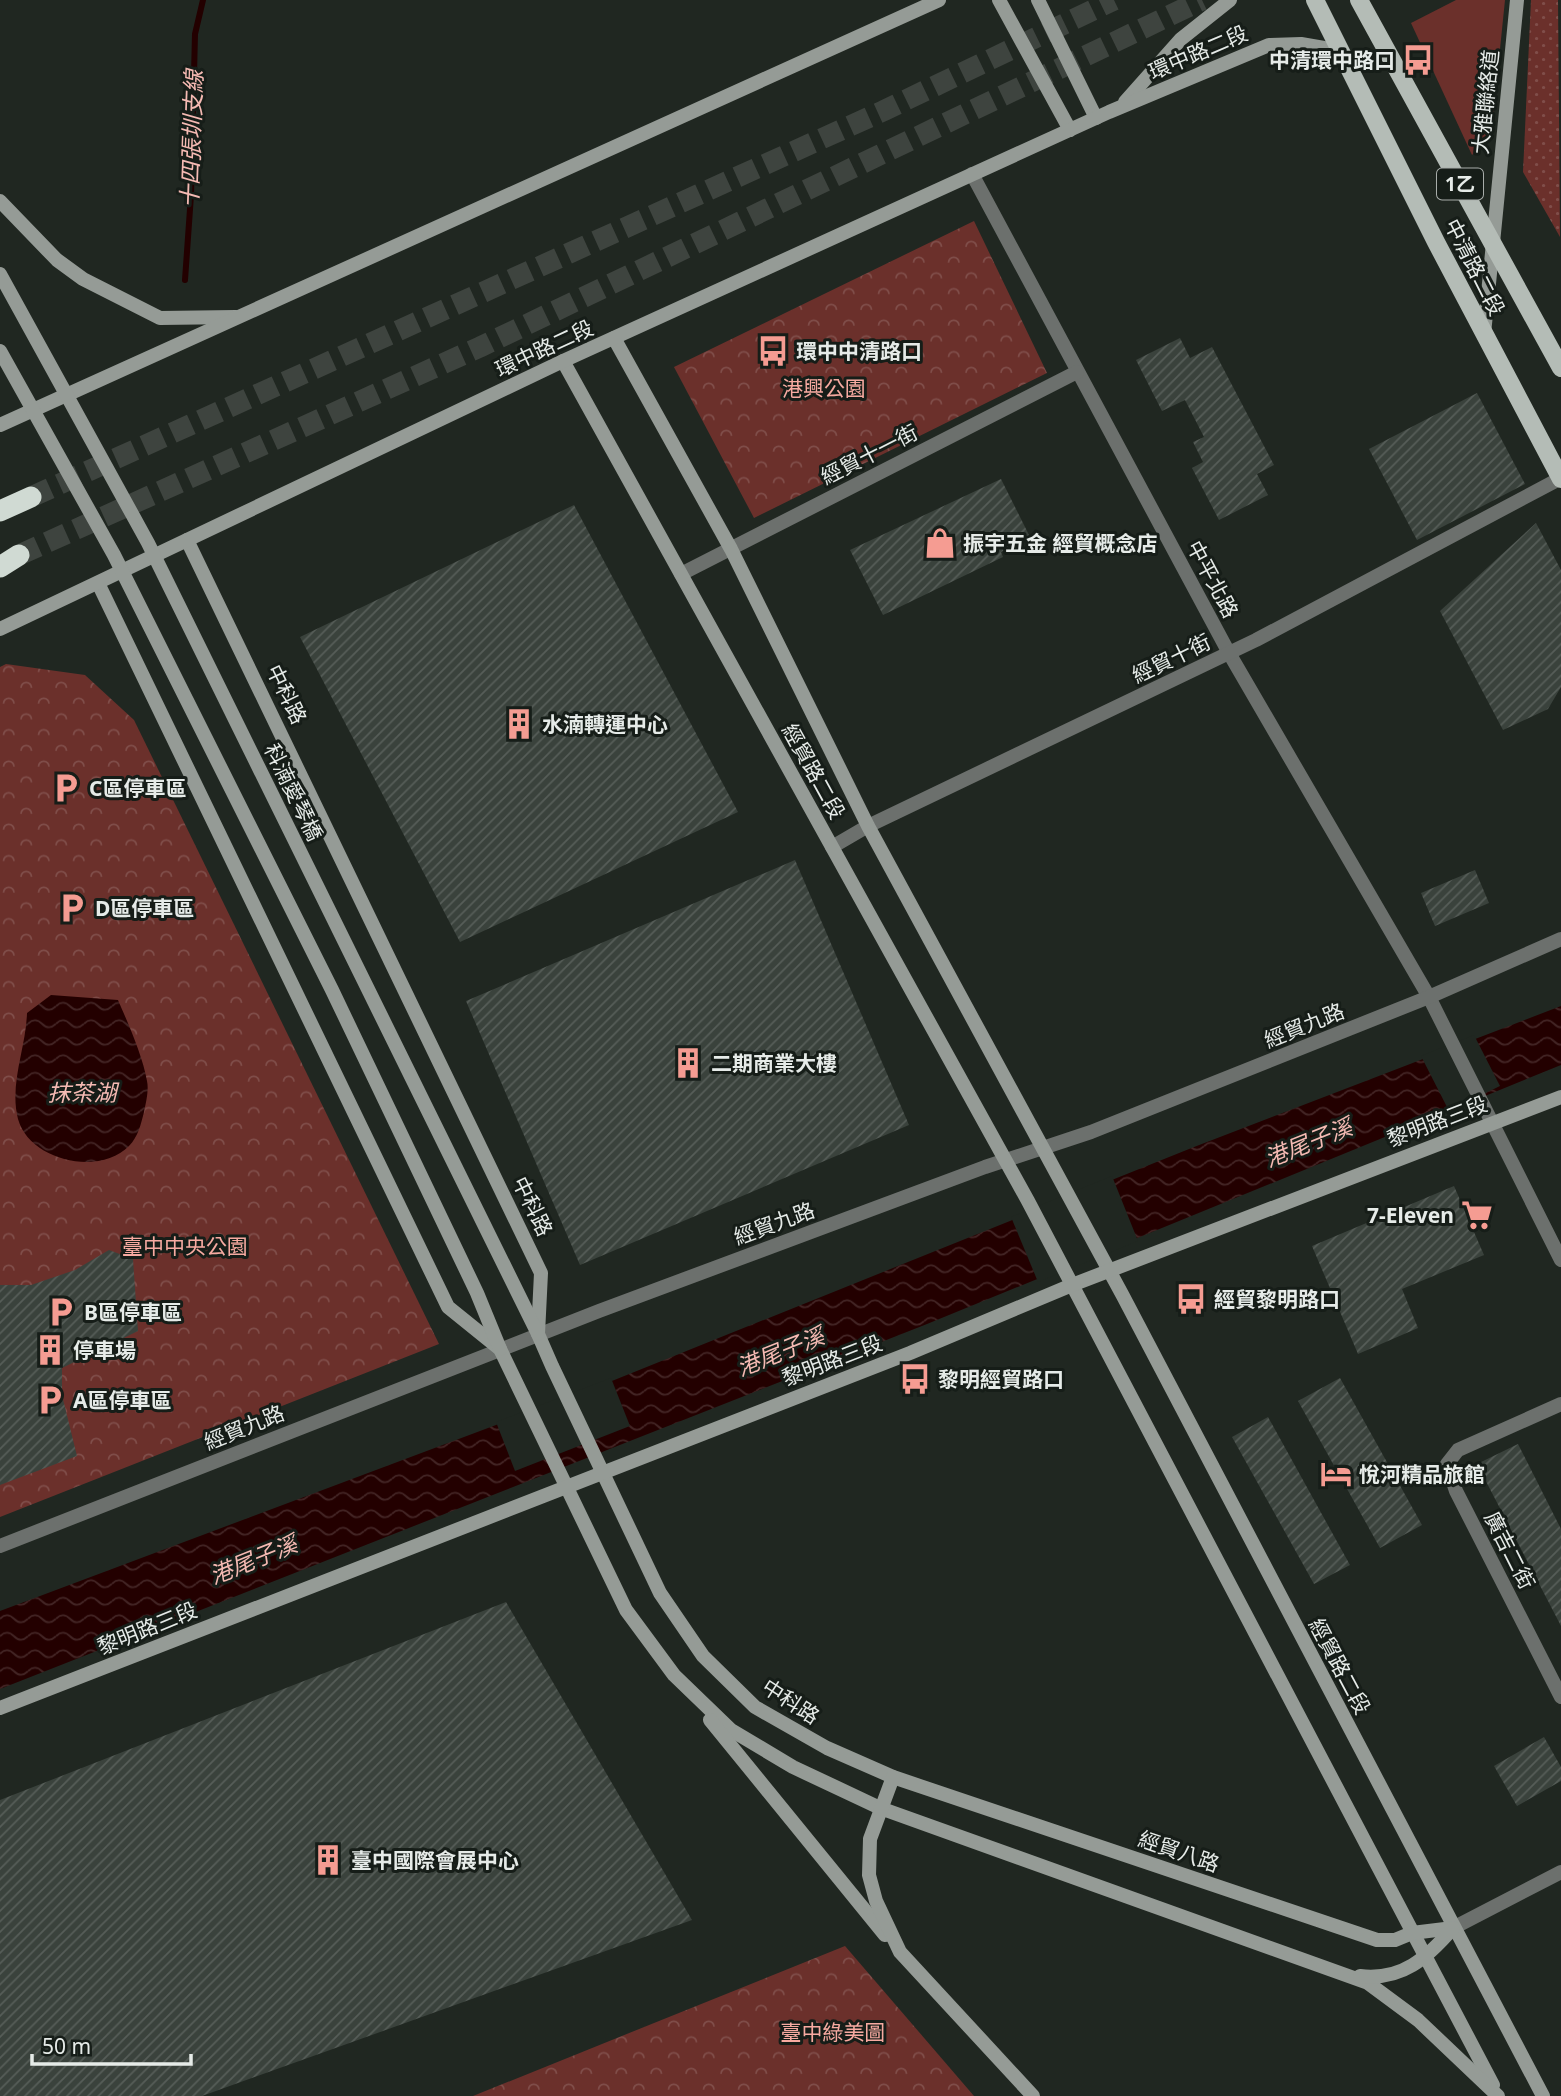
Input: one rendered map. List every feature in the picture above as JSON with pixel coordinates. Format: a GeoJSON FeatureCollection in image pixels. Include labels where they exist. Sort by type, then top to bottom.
{"type":"FeatureCollection","features":[{"type":"Feature","properties":{"kind":"highway"},"geometry":{"type":"LineString","coordinates":[[0,508],[31,496]]}},
{"type":"Feature","properties":{"kind":"main road","name":"中清路二段"},"geometry":{"type":"LineString","coordinates":[[1315,0],[1484,334],[1561,478]]}},
{"type":"Feature","properties":{"kind":"main road","name":"中清路二段"},"geometry":{"type":"LineString","coordinates":[[1359,0],[1561,368]]}},
{"type":"Feature","properties":{"kind":"street"},"geometry":{"type":"LineString","coordinates":[[0,425],[244,317],[939,0]]}},
{"type":"Feature","properties":{"kind":"street"},"geometry":{"type":"LineString","coordinates":[[999,0],[1070,130]]}},
{"type":"Feature","properties":{"kind":"street"},"geometry":{"type":"LineString","coordinates":[[1038,0],[1103,115]]}},
{"type":"Feature","properties":{"kind":"street","name":"環中路二段"},"geometry":{"type":"LineString","coordinates":[[1103,115],[1134,95],[1163,57],[1195,26],[1230,0]]}},
{"type":"Feature","properties":{"kind":"street","name":"大雅聯絡道"},"geometry":{"type":"LineString","coordinates":[[1484,334],[1517,0]]}},
{"type":"Feature","properties":{"kind":"street","name":"環中路二段"},"geometry":{"type":"LineString","coordinates":[[0,629],[563,361],[1103,115],[1269,45],[1301,44],[1345,56]]}},
{"type":"Feature","properties":{"kind":"street","name":"中平北路"},"geometry":{"type":"LineString","coordinates":[[972,174],[1229,653],[1440,1018],[1561,1260]]}},
{"type":"Feature","properties":{"kind":"street"},"geometry":{"type":"LineString","coordinates":[[0,201],[37,242],[83,279],[160,318],[244,317]]}},
{"type":"Feature","properties":{"kind":"street","name":"科湳愛琴橋"},"geometry":{"type":"LineString","coordinates":[[0,274],[148,542],[538,1334]]}},
{"type":"Feature","properties":{"kind":"street","name":"經貿路二段"},"geometry":{"type":"LineString","coordinates":[[614,338],[731,549],[869,826],[1110,1271],[1543,2096]]}},
{"type":"Feature","properties":{"kind":"street"},"geometry":{"type":"LineString","coordinates":[[0,351],[114,555],[332,990],[477,1293],[564,1487],[626,1610],[674,1675],[900,1952],[1033,2096]]}},
{"type":"Feature","properties":{"kind":"street","name":"經貿路二段"},"geometry":{"type":"LineString","coordinates":[[563,361],[1070,1280]]}},
{"type":"Feature","properties":{"kind":"street","name":"經貿十一街"},"geometry":{"type":"LineString","coordinates":[[681,574],[1077,372]]}},
{"type":"Feature","properties":{"kind":"street","name":"經貿十街"},"geometry":{"type":"LineString","coordinates":[[832,847],[869,826],[1229,653],[1561,478]]}},
{"type":"Feature","properties":{"kind":"street","name":"中科路"},"geometry":{"type":"LineString","coordinates":[[187,540],[541,1273],[538,1334],[660,1593],[704,1656],[755,1707],[827,1748],[893,1777]]}},
{"type":"Feature","properties":{"kind":"street"},"geometry":{"type":"LineString","coordinates":[[98,583],[448,1307],[500,1349]]}},
{"type":"Feature","properties":{"kind":"street","name":"經貿九路"},"geometry":{"type":"LineString","coordinates":[[0,1546],[538,1334],[1005,1160],[1091,1132],[1429,998],[1561,939]]}},
{"type":"Feature","properties":{"kind":"street","name":"黎明路三段"},"geometry":{"type":"LineString","coordinates":[[0,1708],[910,1353],[1070,1280],[1110,1271],[1561,1097]]}},
{"type":"Feature","properties":{"kind":"street"},"geometry":{"type":"LineString","coordinates":[[1070,1280],[1499,2096]]}},
{"type":"Feature","properties":{"kind":"street","name":"廣吉二街"},"geometry":{"type":"LineString","coordinates":[[1561,1404],[1458,1450],[1447,1464],[1456,1491],[1561,1697]]}},
{"type":"Feature","properties":{"kind":"street"},"geometry":{"type":"LineString","coordinates":[[674,1675],[731,1730],[793,1767],[880,1808]]}},
{"type":"Feature","properties":{"kind":"street"},"geometry":{"type":"LineString","coordinates":[[893,1777],[870,1839],[869,1875],[876,1901],[900,1952]]}},
{"type":"Feature","properties":{"kind":"street","name":"經貿八路"},"geometry":{"type":"LineString","coordinates":[[893,1777],[1377,1940],[1395,1940],[1412,1933],[1453,1928],[1561,1872]]}},
{"type":"Feature","properties":{"kind":"street","name":"經貿八路"},"geometry":{"type":"LineString","coordinates":[[880,1808],[1348,1973],[1385,1994],[1418,2020],[1499,2096]]}},
{"type":"Feature","properties":{"kind":"street","name":"經貿八路"},"geometry":{"type":"LineString","coordinates":[[1348,1973],[1384,1976],[1426,1960],[1453,1928]]}},
{"type":"Feature","properties":{"kind":"green space"},"geometry":{"type":"Polygon","coordinates":[[[1456,0],[1505,0],[1491,137],[1472,155],[1411,23],[1456,0]]]}},
{"type":"Feature","properties":{"kind":"green space"},"geometry":{"type":"Polygon","coordinates":[[[1531,0],[1558,0],[1560,237],[1523,172],[1531,0]]]}},
{"type":"Feature","properties":{"kind":"green space","name":"港興公園"},"geometry":{"type":"Polygon","coordinates":[[[974,221],[1047,373],[754,518],[674,367],[974,221]]]}},
{"type":"Feature","properties":{"kind":"green space","name":"臺中中央公園"},"geometry":{"type":"Polygon","coordinates":[[[6,664],[85,675],[134,720],[439,1344],[0,1517],[0,667],[6,664]]]}},
{"type":"Feature","properties":{"kind":"green space","name":"臺中綠美圖"},"geometry":{"type":"Polygon","coordinates":[[[845,1946],[974,2096],[473,2096],[845,1946]]]}},
{"type":"Feature","properties":{"kind":"water","name":"抹茶湖"},"geometry":{"type":"Polygon","coordinates":[[[51,995],[118,1000],[139,1051],[148,1085],[142,1121],[129,1146],[101,1161],[66,1160],[50,1154],[36,1145],[25,1133],[18,1119],[15,1093],[27,1013],[51,995]]]}},
{"type":"Feature","properties":{"kind":"water","name":"港尾子溪"},"geometry":{"type":"Polygon","coordinates":[[[1561,1006],[1561,1065],[927,1324],[0,1689],[0,1611],[592,1389],[1194,1147],[1561,1006]]]}},
{"type":"Feature","properties":{"kind":"pier"},"geometry":{"type":"Polygon","coordinates":[[[1474,1035],[1500,1086],[1449,1111],[1421,1056],[1474,1035]]]}},
{"type":"Feature","properties":{"kind":"pier"},"geometry":{"type":"Polygon","coordinates":[[[1112,1176],[1138,1241],[1038,1282],[1011,1217],[1112,1176]]]}},
{"type":"Feature","properties":{"kind":"pier"},"geometry":{"type":"Polygon","coordinates":[[[611,1378],[630,1426],[515,1471],[496,1422],[611,1378]]]}},
{"type":"Feature","properties":{"kind":"building"},"geometry":{"type":"Polygon","coordinates":[[[1180,338],[1190,358],[1212,347],[1274,465],[1257,474],[1268,495],[1219,520],[1192,468],[1203,462],[1193,442],[1204,437],[1185,400],[1162,411],[1136,360],[1180,338]]]}},
{"type":"Feature","properties":{"kind":"building"},"geometry":{"type":"Polygon","coordinates":[[[1477,393],[1525,484],[1417,540],[1369,449],[1477,393]]]}},
{"type":"Feature","properties":{"kind":"building","name":"振宇五金 經貿概念店"},"geometry":{"type":"Polygon","coordinates":[[[1001,479],[1030,537],[1001,552],[1003,557],[883,615],[850,550],[1001,479]]]}},
{"type":"Feature","properties":{"kind":"building","name":"水湳轉運中心"},"geometry":{"type":"Polygon","coordinates":[[[574,505],[738,812],[460,942],[300,637],[574,505]]]}},
{"type":"Feature","properties":{"kind":"building"},"geometry":{"type":"Polygon","coordinates":[[[1536,523],[1561,570],[1561,687],[1548,709],[1503,730],[1440,611],[1536,523]]]}},
{"type":"Feature","properties":{"kind":"building","name":"二期商業大樓"},"geometry":{"type":"Polygon","coordinates":[[[795,860],[909,1125],[580,1265],[466,1001],[795,860]]]}},
{"type":"Feature","properties":{"kind":"building"},"geometry":{"type":"Polygon","coordinates":[[[1475,870],[1489,903],[1435,926],[1421,893],[1475,870]]]}},
{"type":"Feature","properties":{"kind":"building"},"geometry":{"type":"Polygon","coordinates":[[[1454,1186],[1484,1255],[1402,1289],[1418,1328],[1358,1354],[1312,1246],[1454,1186]]]}},
{"type":"Feature","properties":{"kind":"building","name":"停車場"},"geometry":{"type":"Polygon","coordinates":[[[109,1250],[133,1259],[138,1331],[62,1368],[62,1395],[77,1456],[0,1485],[0,1285],[31,1285],[75,1270],[109,1250]]]}},
{"type":"Feature","properties":{"kind":"building"},"geometry":{"type":"Polygon","coordinates":[[[1340,1378],[1422,1525],[1380,1548],[1298,1401],[1340,1378]]]}},
{"type":"Feature","properties":{"kind":"building"},"geometry":{"type":"Polygon","coordinates":[[[1268,1417],[1350,1565],[1314,1584],[1232,1437],[1268,1417]]]}},
{"type":"Feature","properties":{"kind":"building"},"geometry":{"type":"Polygon","coordinates":[[[1518,1444],[1561,1529],[1561,1626],[1477,1464],[1518,1444]]]}},
{"type":"Feature","properties":{"kind":"building","name":"臺中國際會展中心"},"geometry":{"type":"Polygon","coordinates":[[[506,1602],[692,1920],[202,2096],[0,2096],[0,1800],[506,1602]]]}},
{"type":"Feature","properties":{"kind":"building"},"geometry":{"type":"Polygon","coordinates":[[[1544,1737],[1561,1767],[1561,1781],[1517,1806],[1494,1766],[1544,1737]]]}},
{"type":"Feature","properties":{"kind":"waterway","name":"十四張圳支線"},"geometry":{"type":"LineString","coordinates":[[185,280],[191,195],[195,34],[203,0]]}},
{"type":"Feature","properties":{"kind":"tunnel"},"geometry":{"type":"LineString","coordinates":[[31,497],[883,111],[1114,0]]}},
{"type":"Feature","properties":{"kind":"tunnel"},"geometry":{"type":"LineString","coordinates":[[19,555],[480,347],[1202,0]]}},
{"type":"Feature","properties":{"kind":"place","name":"中清環中路口"},"geometry":{"type":"Point","coordinates":[1418,60]}},
{"type":"Feature","properties":{"kind":"place","name":"環中中清路口"},"geometry":{"type":"Point","coordinates":[773,351]}},
{"type":"Feature","properties":{"kind":"place","name":"振宇五金 經貿概念店"},"geometry":{"type":"Point","coordinates":[940,543]}},
{"type":"Feature","properties":{"kind":"place","name":"水湳轉運中心"},"geometry":{"type":"Point","coordinates":[519,724]}},
{"type":"Feature","properties":{"kind":"place","name":"C區停車區"},"geometry":{"type":"Point","coordinates":[66,788]}},
{"type":"Feature","properties":{"kind":"place","name":"D區停車區"},"geometry":{"type":"Point","coordinates":[72,908]}},
{"type":"Feature","properties":{"kind":"place","name":"二期商業大樓"},"geometry":{"type":"Point","coordinates":[688,1063]}},
{"type":"Feature","properties":{"kind":"place","name":"7-Eleven"},"geometry":{"type":"Point","coordinates":[1477,1215]}},
{"type":"Feature","properties":{"kind":"place","name":"經貿黎明路口"},"geometry":{"type":"Point","coordinates":[1191,1299]}},
{"type":"Feature","properties":{"kind":"place","name":"B區停車區"},"geometry":{"type":"Point","coordinates":[61,1312]}},
{"type":"Feature","properties":{"kind":"place","name":"停車場"},"geometry":{"type":"Point","coordinates":[50,1350]}},
{"type":"Feature","properties":{"kind":"place","name":"黎明經貿路口"},"geometry":{"type":"Point","coordinates":[915,1379]}},
{"type":"Feature","properties":{"kind":"place","name":"A區停車區"},"geometry":{"type":"Point","coordinates":[50,1400]}},
{"type":"Feature","properties":{"kind":"place","name":"悅河精品旅館"},"geometry":{"type":"Point","coordinates":[1336,1474]}},
{"type":"Feature","properties":{"kind":"place","name":"臺中國際會展中心"},"geometry":{"type":"Point","coordinates":[328,1860]}}]}
